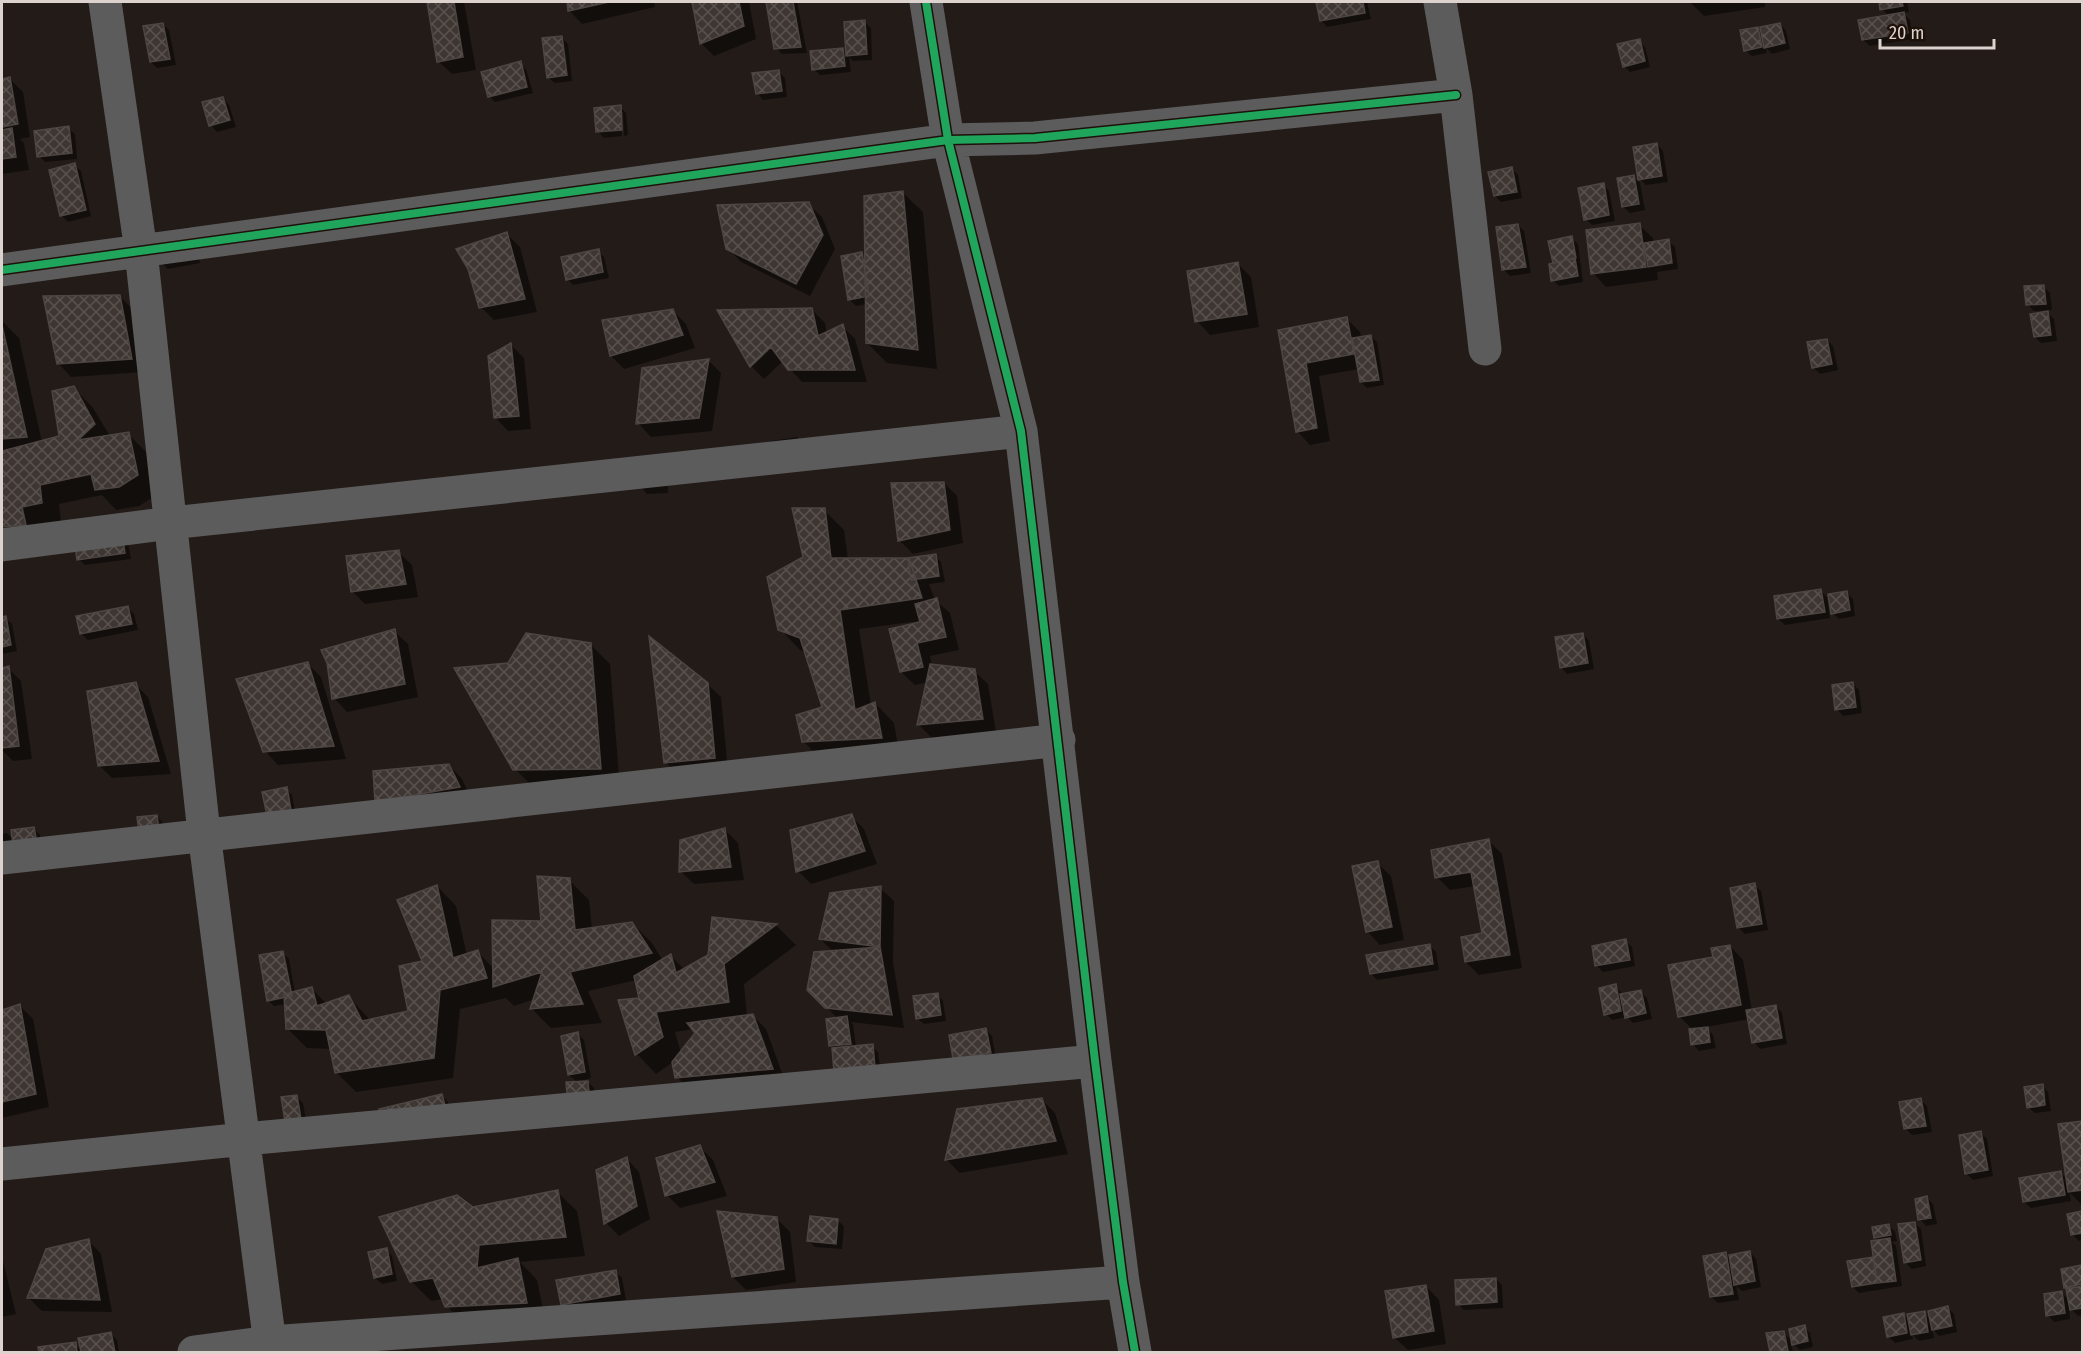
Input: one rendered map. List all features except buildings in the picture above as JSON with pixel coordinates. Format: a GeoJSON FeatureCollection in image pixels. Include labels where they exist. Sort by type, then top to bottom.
{"type":"FeatureCollection","features":[{"type":"Feature","properties":{"kind":"street"},"geometry":{"type":"LineString","coordinates":[[105,2],[141,251],[204,833],[271,1347]]}},
{"type":"Feature","properties":{"kind":"street"},"geometry":{"type":"LineString","coordinates":[[926,2],[948,140],[1021,431],[1095,1061],[1123,1282],[1135,1353]]}},
{"type":"Feature","properties":{"kind":"street"},"geometry":{"type":"LineString","coordinates":[[1440,2],[1456,95],[1485,348]]}},
{"type":"Feature","properties":{"kind":"street"},"geometry":{"type":"LineString","coordinates":[[2,270],[948,140],[1035,138],[1456,95]]}},
{"type":"Feature","properties":{"kind":"street"},"geometry":{"type":"LineString","coordinates":[[2,545],[171,523],[1021,431]]}},
{"type":"Feature","properties":{"kind":"street"},"geometry":{"type":"LineString","coordinates":[[2,858],[204,833],[1059,740]]}},
{"type":"Feature","properties":{"kind":"street"},"geometry":{"type":"LineString","coordinates":[[2,1164],[245,1138],[1095,1061]]}},
{"type":"Feature","properties":{"kind":"street"},"geometry":{"type":"LineString","coordinates":[[194,1353],[1123,1282]]}},
{"type":"Feature","properties":{"kind":"cycle path"},"geometry":{"type":"LineString","coordinates":[[926,2],[948,140],[1021,431],[1095,1061],[1123,1282],[1135,1352]]}},
{"type":"Feature","properties":{"kind":"cycle path"},"geometry":{"type":"LineString","coordinates":[[2,270],[948,140],[1035,138],[1456,95]]}}]}
